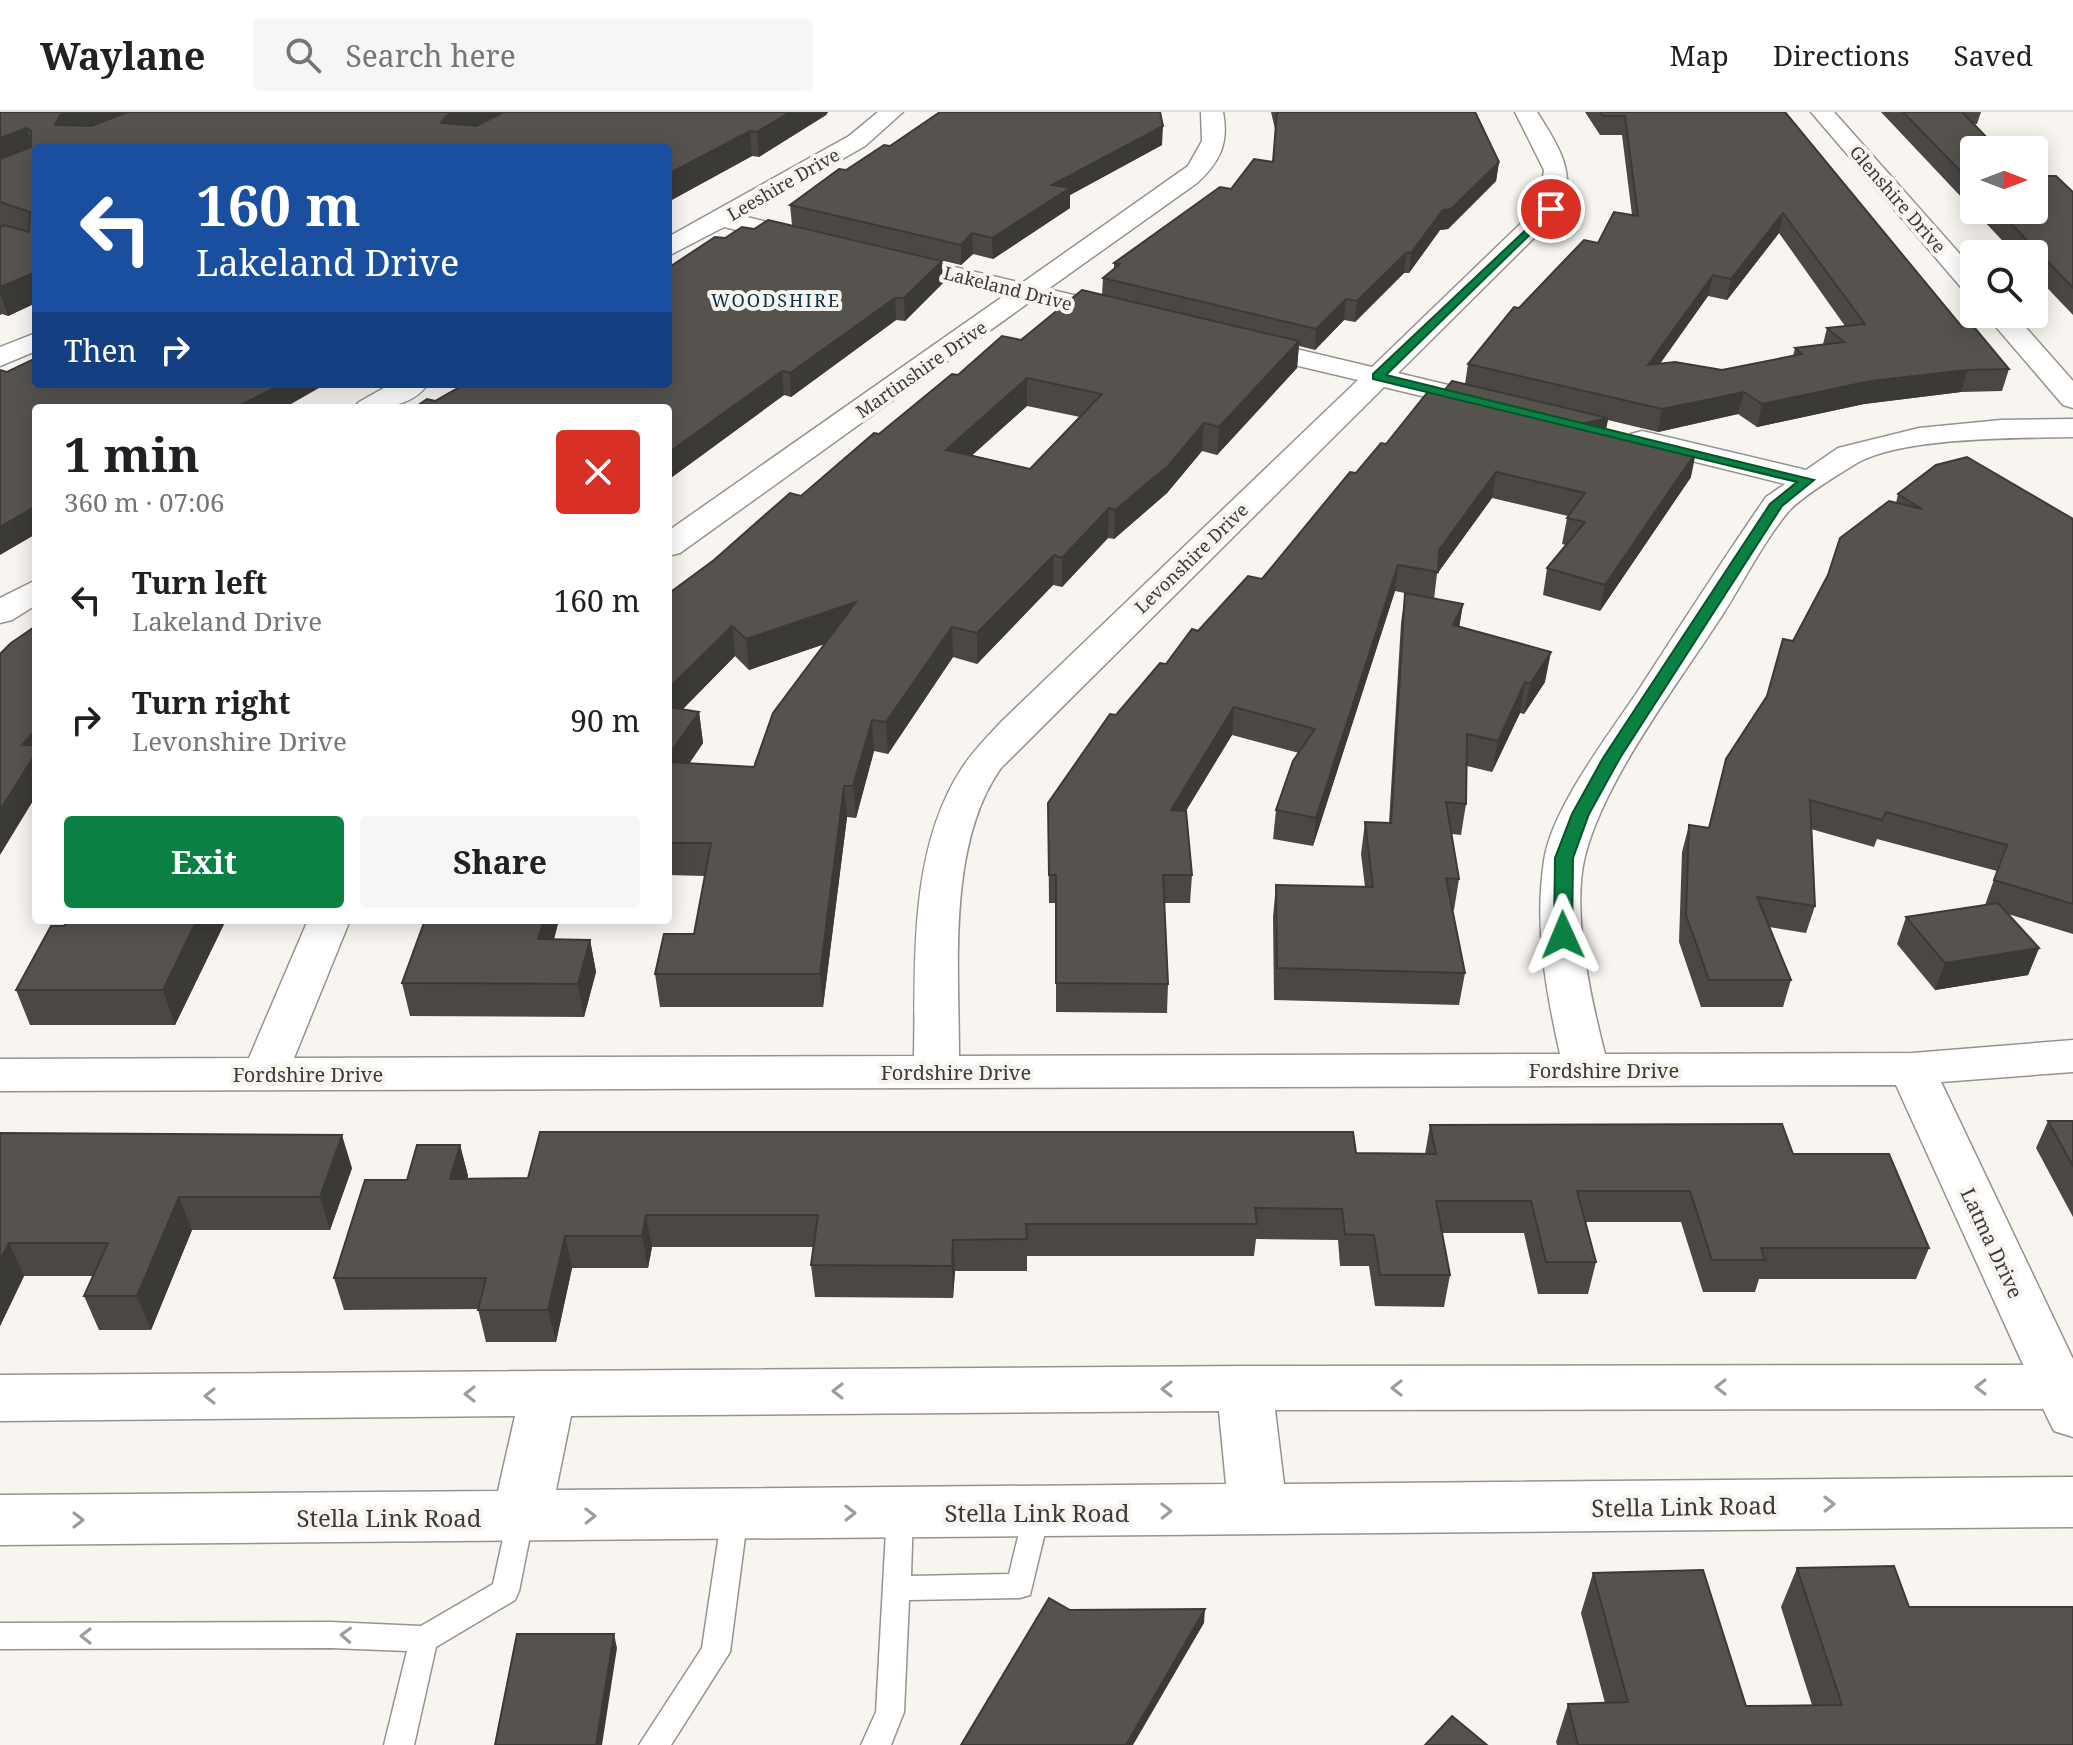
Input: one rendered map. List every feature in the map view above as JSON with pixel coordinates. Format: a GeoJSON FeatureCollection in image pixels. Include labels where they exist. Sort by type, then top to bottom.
{"type":"FeatureCollection","features":[{"type":"Feature","properties":{"kind":"main road"},"geometry":{"type":"LineString","coordinates":[[0,1398],[1245,1388],[2068,1396]]}},
{"type":"Feature","properties":{"kind":"main road"},"geometry":{"type":"LineString","coordinates":[[1245,1388],[1258,1510]]}},
{"type":"Feature","properties":{"kind":"main road"},"geometry":{"type":"LineString","coordinates":[[521,1516],[548,1394]]}},
{"type":"Feature","properties":{"kind":"main road","name":"Stella Link Road"},"geometry":{"type":"LineString","coordinates":[[0,1520],[2073,1502]]}},
{"type":"Feature","properties":{"kind":"street","name":"Leeshire Drive"},"geometry":{"type":"LineString","coordinates":[[672,246],[857,141],[892,112]]}},
{"type":"Feature","properties":{"kind":"street","name":"Martinshire Drive"},"geometry":{"type":"LineString","coordinates":[[672,543],[1030,293],[1206,163],[1216,143],[1212,112]]}},
{"type":"Feature","properties":{"kind":"street","name":"Levonshire Drive"},"geometry":{"type":"LineString","coordinates":[[936,1072],[945,860],[959,816],[980,771],[1015,729],[1551,209],[1559,182],[1557,171],[1526,112]]}},
{"type":"Feature","properties":{"kind":"street","name":"Glenshire Drive"},"geometry":{"type":"LineString","coordinates":[[1822,112],[1960,270]]}},
{"type":"Feature","properties":{"kind":"street"},"geometry":{"type":"LineString","coordinates":[[723,219],[830,245]]}},
{"type":"Feature","properties":{"kind":"street","name":"Lakeland Drive"},"geometry":{"type":"LineString","coordinates":[[861,252],[1151,322]]}},
{"type":"Feature","properties":{"kind":"street"},"geometry":{"type":"LineString","coordinates":[[2011,328],[2073,399]]}},
{"type":"Feature","properties":{"kind":"street"},"geometry":{"type":"LineString","coordinates":[[1211,337],[1516,410]]}},
{"type":"Feature","properties":{"kind":"street"},"geometry":{"type":"LineString","coordinates":[[0,357],[32,343]]}},
{"type":"Feature","properties":{"kind":"street"},"geometry":{"type":"LineString","coordinates":[[376,404],[406,388]]}},
{"type":"Feature","properties":{"kind":"street"},"geometry":{"type":"LineString","coordinates":[[1586,1070],[1566,984],[1561,911],[1564,858],[1581,814],[1612,758],[1777,504],[1849,455],[1919,437],[2001,429],[2073,428]]}},
{"type":"Feature","properties":{"kind":"street"},"geometry":{"type":"LineString","coordinates":[[1608,432],[1808,480]]}},
{"type":"Feature","properties":{"kind":"street"},"geometry":{"type":"LineString","coordinates":[[0,613],[32,593]]}},
{"type":"Feature","properties":{"kind":"street"},"geometry":{"type":"LineString","coordinates":[[265,1074],[327,924]]}},
{"type":"Feature","properties":{"kind":"street"},"geometry":{"type":"LineString","coordinates":[[1912,1069],[2073,1056]]}},
{"type":"Feature","properties":{"kind":"street","name":"Fordshire Drive"},"geometry":{"type":"LineString","coordinates":[[0,1075],[1912,1069]]}},
{"type":"Feature","properties":{"kind":"street","name":"Latma Drive"},"geometry":{"type":"LineString","coordinates":[[1912,1069],[2068,1396]]}},
{"type":"Feature","properties":{"kind":"lane"},"geometry":{"type":"LineString","coordinates":[[896,1588],[1020,1586],[1037,1512]]}},
{"type":"Feature","properties":{"kind":"lane"},"geometry":{"type":"LineString","coordinates":[[876,1745],[890,1712],[900,1513]]}},
{"type":"Feature","properties":{"kind":"lane"},"geometry":{"type":"LineString","coordinates":[[654,1745],[716,1652],[735,1514]]}},
{"type":"Feature","properties":{"kind":"lane"},"geometry":{"type":"LineString","coordinates":[[0,1636],[331,1635],[424,1639],[505,1591],[521,1516]]}},
{"type":"Feature","properties":{"kind":"lane"},"geometry":{"type":"LineString","coordinates":[[399,1745],[424,1639]]}},
{"type":"Feature","properties":{"kind":"building"},"geometry":{"type":"Polygon","coordinates":[[[0,112],[69,112],[60,115],[55,125],[91,126],[128,112],[454,112],[441,123],[476,126],[504,112],[790,112],[757,132],[750,131],[672,172],[672,144],[32,144],[32,274],[0,287],[0,227],[4,225],[29,232],[30,212],[0,202],[0,159],[31,147],[31,131],[27,128],[0,138],[0,112]]]}},
{"type":"Feature","properties":{"kind":"building"},"geometry":{"type":"Polygon","coordinates":[[[940,112],[1160,112],[1163,126],[1052,185],[1070,188],[992,238],[972,233],[961,245],[790,205],[839,169],[846,170],[884,145],[890,146],[940,112]]]}},
{"type":"Feature","properties":{"kind":"building"},"geometry":{"type":"Polygon","coordinates":[[[1277,112],[1475,112],[1499,162],[1451,209],[1443,210],[1411,253],[1407,252],[1357,301],[1346,299],[1316,329],[1103,278],[1120,264],[1114,263],[1220,187],[1231,189],[1254,159],[1273,162],[1277,112]]]}},
{"type":"Feature","properties":{"kind":"building"},"geometry":{"type":"Polygon","coordinates":[[[1600,112],[1785,112],[1960,328],[1975,328],[2009,369],[1968,370],[1871,381],[1762,404],[1744,392],[1662,409],[1468,364],[1514,307],[1519,308],[1584,240],[1598,243],[1614,212],[1638,216],[1625,116],[1603,116],[1600,112]],[[1783,213],[1731,279],[1713,275],[1648,365],[1675,362],[1722,370],[1802,354],[1795,348],[1844,342],[1827,328],[1865,324],[1783,213]]]}},
{"type":"Feature","properties":{"kind":"building"},"geometry":{"type":"Polygon","coordinates":[[[1903,112],[1962,112],[1985,136],[1960,136],[1960,171],[1903,112]]]}},
{"type":"Feature","properties":{"kind":"building"},"geometry":{"type":"Polygon","coordinates":[[[2048,176],[2056,176],[2073,192],[2073,288],[2048,262],[2048,240],[2027,240],[2011,224],[2048,224],[2048,176]]]}},
{"type":"Feature","properties":{"kind":"building"},"geometry":{"type":"Polygon","coordinates":[[[768,220],[942,261],[904,298],[895,298],[790,373],[782,371],[672,450],[672,404],[420,404],[427,399],[435,401],[458,388],[672,388],[672,265],[715,237],[725,238],[742,227],[754,229],[768,220]]]}},
{"type":"Feature","properties":{"kind":"building"},"geometry":{"type":"Polygon","coordinates":[[[1082,290],[1299,341],[1219,427],[1204,423],[1169,465],[1115,510],[1109,508],[1062,558],[1054,555],[977,633],[952,627],[886,722],[872,720],[853,786],[844,786],[820,974],[655,974],[664,934],[694,934],[711,843],[672,843],[672,762],[754,767],[773,713],[856,602],[746,639],[732,626],[672,685],[672,591],[714,560],[790,493],[801,496],[874,433],[879,434],[952,374],[958,375],[1002,336],[1021,340],[1082,290]],[[1027,378],[946,450],[1030,469],[1102,394],[1027,378]]]}},
{"type":"Feature","properties":{"kind":"building"},"geometry":{"type":"Polygon","coordinates":[[[32,360],[32,388],[274,388],[243,404],[32,404],[32,508],[0,527],[0,370],[7,372],[32,360]]]}},
{"type":"Feature","properties":{"kind":"building"},"geometry":{"type":"Polygon","coordinates":[[[1452,381],[1608,418],[1581,424],[1696,452],[1605,585],[1547,568],[1585,522],[1567,518],[1585,493],[1496,472],[1439,550],[1438,572],[1398,565],[1316,818],[1276,810],[1293,761],[1315,729],[1234,707],[1171,810],[1186,811],[1192,875],[1163,875],[1168,984],[1056,983],[1056,875],[1049,875],[1048,803],[1110,714],[1116,715],[1160,663],[1166,664],[1192,629],[1198,631],[1248,576],[1262,579],[1350,472],[1356,473],[1381,443],[1386,444],[1430,389],[1443,392],[1452,381]]]}},
{"type":"Feature","properties":{"kind":"building"},"geometry":{"type":"Polygon","coordinates":[[[1967,457],[2073,519],[2073,904],[1994,880],[2007,845],[1886,812],[1882,820],[1810,800],[1815,906],[1757,897],[1791,980],[1709,980],[1686,915],[1689,825],[1709,828],[1726,759],[1767,696],[1783,639],[1793,641],[1828,575],[1840,538],[1889,501],[1922,509],[1898,494],[1936,465],[1967,457]]]}},
{"type":"Feature","properties":{"kind":"building"},"geometry":{"type":"Polygon","coordinates":[[[1405,593],[1463,604],[1453,625],[1551,652],[1530,684],[1525,682],[1498,741],[1467,734],[1466,804],[1446,802],[1459,879],[1446,878],[1465,973],[1277,968],[1276,885],[1373,887],[1365,822],[1391,823],[1405,593]]]}},
{"type":"Feature","properties":{"kind":"building"},"geometry":{"type":"Polygon","coordinates":[[[32,629],[32,734],[22,745],[32,745],[32,759],[0,810],[0,654],[32,629]]]}},
{"type":"Feature","properties":{"kind":"building"},"geometry":{"type":"Polygon","coordinates":[[[672,708],[699,712],[672,750],[672,708]]]}},
{"type":"Feature","properties":{"kind":"building"},"geometry":{"type":"Polygon","coordinates":[[[1998,903],[2039,948],[1945,963],[1906,917],[1998,903]]]}},
{"type":"Feature","properties":{"kind":"building"},"geometry":{"type":"Polygon","coordinates":[[[195,924],[163,990],[16,990],[51,926],[195,924]]]}},
{"type":"Feature","properties":{"kind":"building"},"geometry":{"type":"Polygon","coordinates":[[[424,924],[543,924],[538,939],[590,940],[578,984],[402,983],[424,924]]]}},
{"type":"Feature","properties":{"kind":"building"},"geometry":{"type":"Polygon","coordinates":[[[2048,1121],[2073,1121],[2073,1166],[2048,1121]]]}},
{"type":"Feature","properties":{"kind":"building"},"geometry":{"type":"Polygon","coordinates":[[[1782,1124],[1793,1154],[1889,1154],[1929,1248],[1761,1248],[1765,1260],[1712,1260],[1690,1191],[1577,1191],[1596,1262],[1546,1262],[1531,1201],[1436,1201],[1450,1275],[1380,1275],[1374,1235],[1345,1234],[1342,1209],[1255,1208],[1257,1224],[1026,1224],[1027,1239],[953,1240],[952,1266],[811,1265],[818,1215],[646,1215],[642,1236],[565,1236],[548,1310],[478,1310],[486,1278],[334,1278],[365,1180],[407,1180],[417,1145],[460,1145],[450,1179],[528,1178],[540,1132],[1353,1132],[1356,1153],[1436,1154],[1430,1125],[1782,1124]]]}},
{"type":"Feature","properties":{"kind":"building"},"geometry":{"type":"Polygon","coordinates":[[[0,1133],[342,1135],[320,1197],[179,1197],[137,1296],[84,1296],[108,1243],[9,1243],[0,1260],[0,1133]]]}},
{"type":"Feature","properties":{"kind":"building"},"geometry":{"type":"Polygon","coordinates":[[[1894,1566],[1909,1607],[2073,1607],[2073,1745],[1578,1745],[1568,1704],[1628,1702],[1593,1573],[1703,1570],[1746,1706],[1842,1705],[1797,1568],[1894,1566]]]}},
{"type":"Feature","properties":{"kind":"building"},"geometry":{"type":"Polygon","coordinates":[[[1049,1598],[1070,1610],[1205,1609],[1126,1745],[961,1745],[1049,1598]]]}},
{"type":"Feature","properties":{"kind":"building"},"geometry":{"type":"Polygon","coordinates":[[[517,1634],[614,1634],[596,1745],[495,1745],[517,1634]]]}},
{"type":"Feature","properties":{"kind":"building"},"geometry":{"type":"Polygon","coordinates":[[[1452,1716],[1487,1745],[1425,1745],[1452,1716]]]}},
{"type":"Feature","properties":{"kind":"district","name":"WOODSHIRE"},"geometry":{"type":"Point","coordinates":[776,300]}},
{"type":"Feature","properties":{"kind":"route"},"geometry":{"type":"LineString","coordinates":[[1551,209],[1377,377],[1808,480],[1777,504],[1612,758],[1581,814],[1564,858],[1563,935]]}}]}
